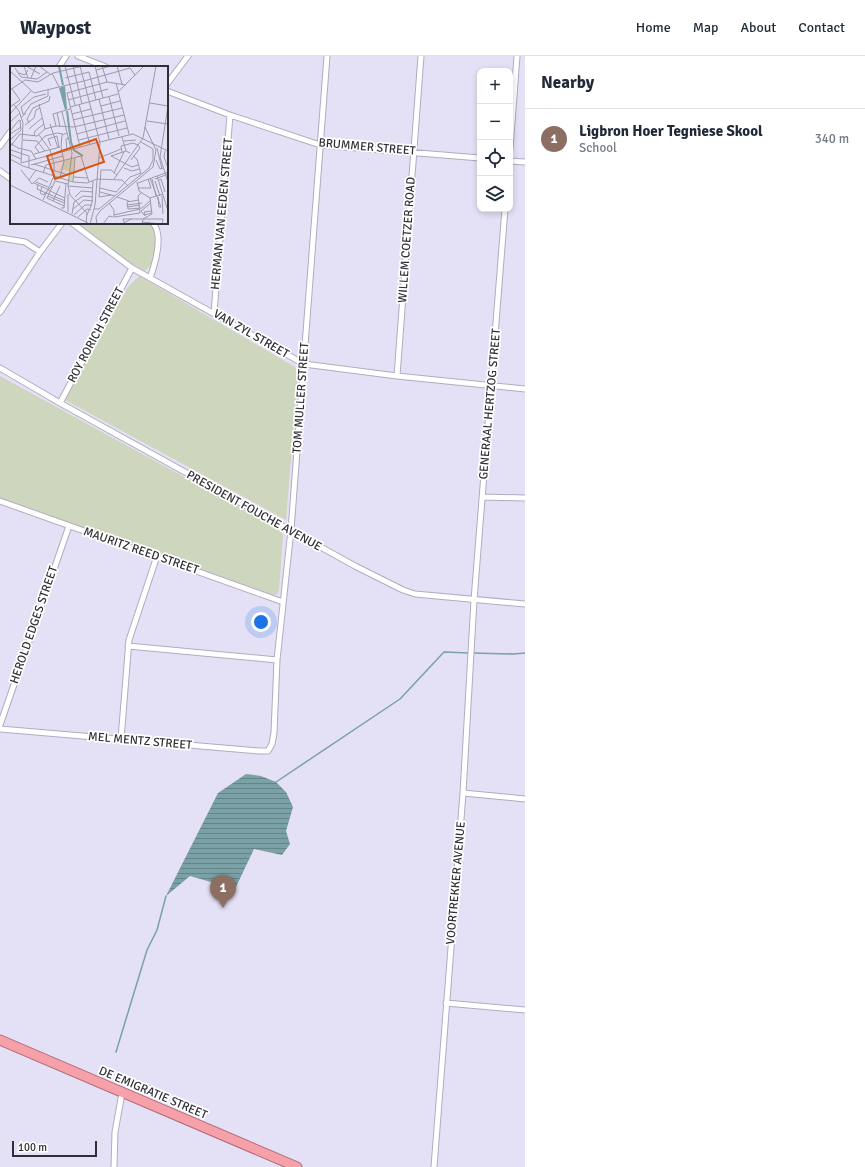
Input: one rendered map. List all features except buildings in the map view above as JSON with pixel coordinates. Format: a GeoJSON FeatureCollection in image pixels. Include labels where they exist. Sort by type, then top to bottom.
{"type":"FeatureCollection","features":[{"type":"Feature","properties":{"kind":"highway","name":"DE EMIGRATIE STREET"},"geometry":{"type":"LineString","coordinates":[[0,1040],[297,1167]]}},
{"type":"Feature","properties":{"kind":"street"},"geometry":{"type":"LineString","coordinates":[[60,66],[66,56]]}},
{"type":"Feature","properties":{"kind":"street"},"geometry":{"type":"LineString","coordinates":[[78,56],[103,66]]}},
{"type":"Feature","properties":{"kind":"street"},"geometry":{"type":"LineString","coordinates":[[168,83],[188,56]]}},
{"type":"Feature","properties":{"kind":"street","name":"TOM MULLER STREET"},"geometry":{"type":"LineString","coordinates":[[273,740],[278,660],[304,364],[327,56]]}},
{"type":"Feature","properties":{"kind":"street","name":"WILLEM COETZER ROAD"},"geometry":{"type":"LineString","coordinates":[[396,376],[421,56]]}},
{"type":"Feature","properties":{"kind":"street"},"geometry":{"type":"LineString","coordinates":[[511,140],[517,56]]}},
{"type":"Feature","properties":{"kind":"street","name":"BRUMMER STREET"},"geometry":{"type":"LineString","coordinates":[[168,91],[230,115],[320,145],[477,158]]}},
{"type":"Feature","properties":{"kind":"street","name":"HERMAN VAN EEDEN STREET"},"geometry":{"type":"LineString","coordinates":[[214,313],[230,115]]}},
{"type":"Feature","properties":{"kind":"street"},"geometry":{"type":"LineString","coordinates":[[0,146],[10,132]]}},
{"type":"Feature","properties":{"kind":"street"},"geometry":{"type":"LineString","coordinates":[[513,161],[525,162]]}},
{"type":"Feature","properties":{"kind":"street"},"geometry":{"type":"LineString","coordinates":[[0,171],[10,178]]}},
{"type":"Feature","properties":{"kind":"street","name":"GENERAAL HERTZOG STREET"},"geometry":{"type":"LineString","coordinates":[[474,600],[505,212]]}},
{"type":"Feature","properties":{"kind":"street"},"geometry":{"type":"LineString","coordinates":[[0,312],[40,252],[61,224]]}},
{"type":"Feature","properties":{"kind":"street","name":"VAN ZYL STREET"},"geometry":{"type":"LineString","coordinates":[[73,224],[132,268],[304,364],[396,376],[525,389]]}},
{"type":"Feature","properties":{"kind":"street"},"geometry":{"type":"LineString","coordinates":[[150,278],[156,259],[158,233],[155,224]]}},
{"type":"Feature","properties":{"kind":"street"},"geometry":{"type":"LineString","coordinates":[[0,238],[25,242],[40,252]]}},
{"type":"Feature","properties":{"kind":"street","name":"ROY RORICH STREET"},"geometry":{"type":"LineString","coordinates":[[60,403],[132,268]]}},
{"type":"Feature","properties":{"kind":"street","name":"PRESIDENT FOUCHE AVENUE"},"geometry":{"type":"LineString","coordinates":[[0,368],[60,403],[355,566],[403,590],[415,594],[525,604]]}},
{"type":"Feature","properties":{"kind":"street"},"geometry":{"type":"LineString","coordinates":[[482,497],[525,498]]}},
{"type":"Feature","properties":{"kind":"street","name":"MAURITZ REED STREET"},"geometry":{"type":"LineString","coordinates":[[0,501],[283,602]]}},
{"type":"Feature","properties":{"kind":"street","name":"HEROLD EDGES STREET"},"geometry":{"type":"LineString","coordinates":[[0,725],[69,526]]}},
{"type":"Feature","properties":{"kind":"street"},"geometry":{"type":"LineString","coordinates":[[121,739],[128,646],[131,632],[157,556]]}},
{"type":"Feature","properties":{"kind":"street","name":"VOORTREKKER AVENUE"},"geometry":{"type":"LineString","coordinates":[[434,1167],[463,793],[474,600]]}},
{"type":"Feature","properties":{"kind":"street"},"geometry":{"type":"LineString","coordinates":[[128,646],[278,660]]}},
{"type":"Feature","properties":{"kind":"street","name":"MEL MENTZ STREET"},"geometry":{"type":"LineString","coordinates":[[0,729],[266,751],[271,748],[273,740]]}},
{"type":"Feature","properties":{"kind":"street"},"geometry":{"type":"LineString","coordinates":[[463,793],[525,799]]}},
{"type":"Feature","properties":{"kind":"street"},"geometry":{"type":"LineString","coordinates":[[446,1003],[525,1010]]}},
{"type":"Feature","properties":{"kind":"street"},"geometry":{"type":"LineString","coordinates":[[114,1167],[115,1132],[122,1093]]}},
{"type":"Feature","properties":{"kind":"shaded area"},"geometry":{"type":"Polygon","coordinates":[[[78,224],[150,224],[155,231],[156,238],[154,255],[150,265],[144,271],[132,264],[78,224]]]}},
{"type":"Feature","properties":{"kind":"shaded area"},"geometry":{"type":"Polygon","coordinates":[[[139,276],[295,367],[298,375],[286,520],[65,400],[128,287],[139,276]]]}},
{"type":"Feature","properties":{"kind":"shaded area"},"geometry":{"type":"Polygon","coordinates":[[[0,376],[281,530],[283,536],[279,591],[277,594],[273,595],[0,498],[0,376]]]}},
{"type":"Feature","properties":{"kind":"shaded area"},"geometry":{"type":"Polygon","coordinates":[[[246,774],[261,776],[276,782],[286,792],[293,807],[286,831],[290,844],[282,855],[254,849],[235,889],[190,876],[166,896],[218,793],[246,774]]]}},
{"type":"Feature","properties":{"kind":"waterway"},"geometry":{"type":"LineString","coordinates":[[276,782],[400,699],[444,652],[469,653]]}},
{"type":"Feature","properties":{"kind":"waterway"},"geometry":{"type":"LineString","coordinates":[[473,653],[525,653]]}},
{"type":"Feature","properties":{"kind":"waterway"},"geometry":{"type":"LineString","coordinates":[[116,1052],[147,950],[157,930],[166,896]]}},
{"type":"Feature","properties":{"kind":"place","name":"Ligbron Hoer Tegniese Skool"},"geometry":{"type":"Point","coordinates":[223,908]}}]}
